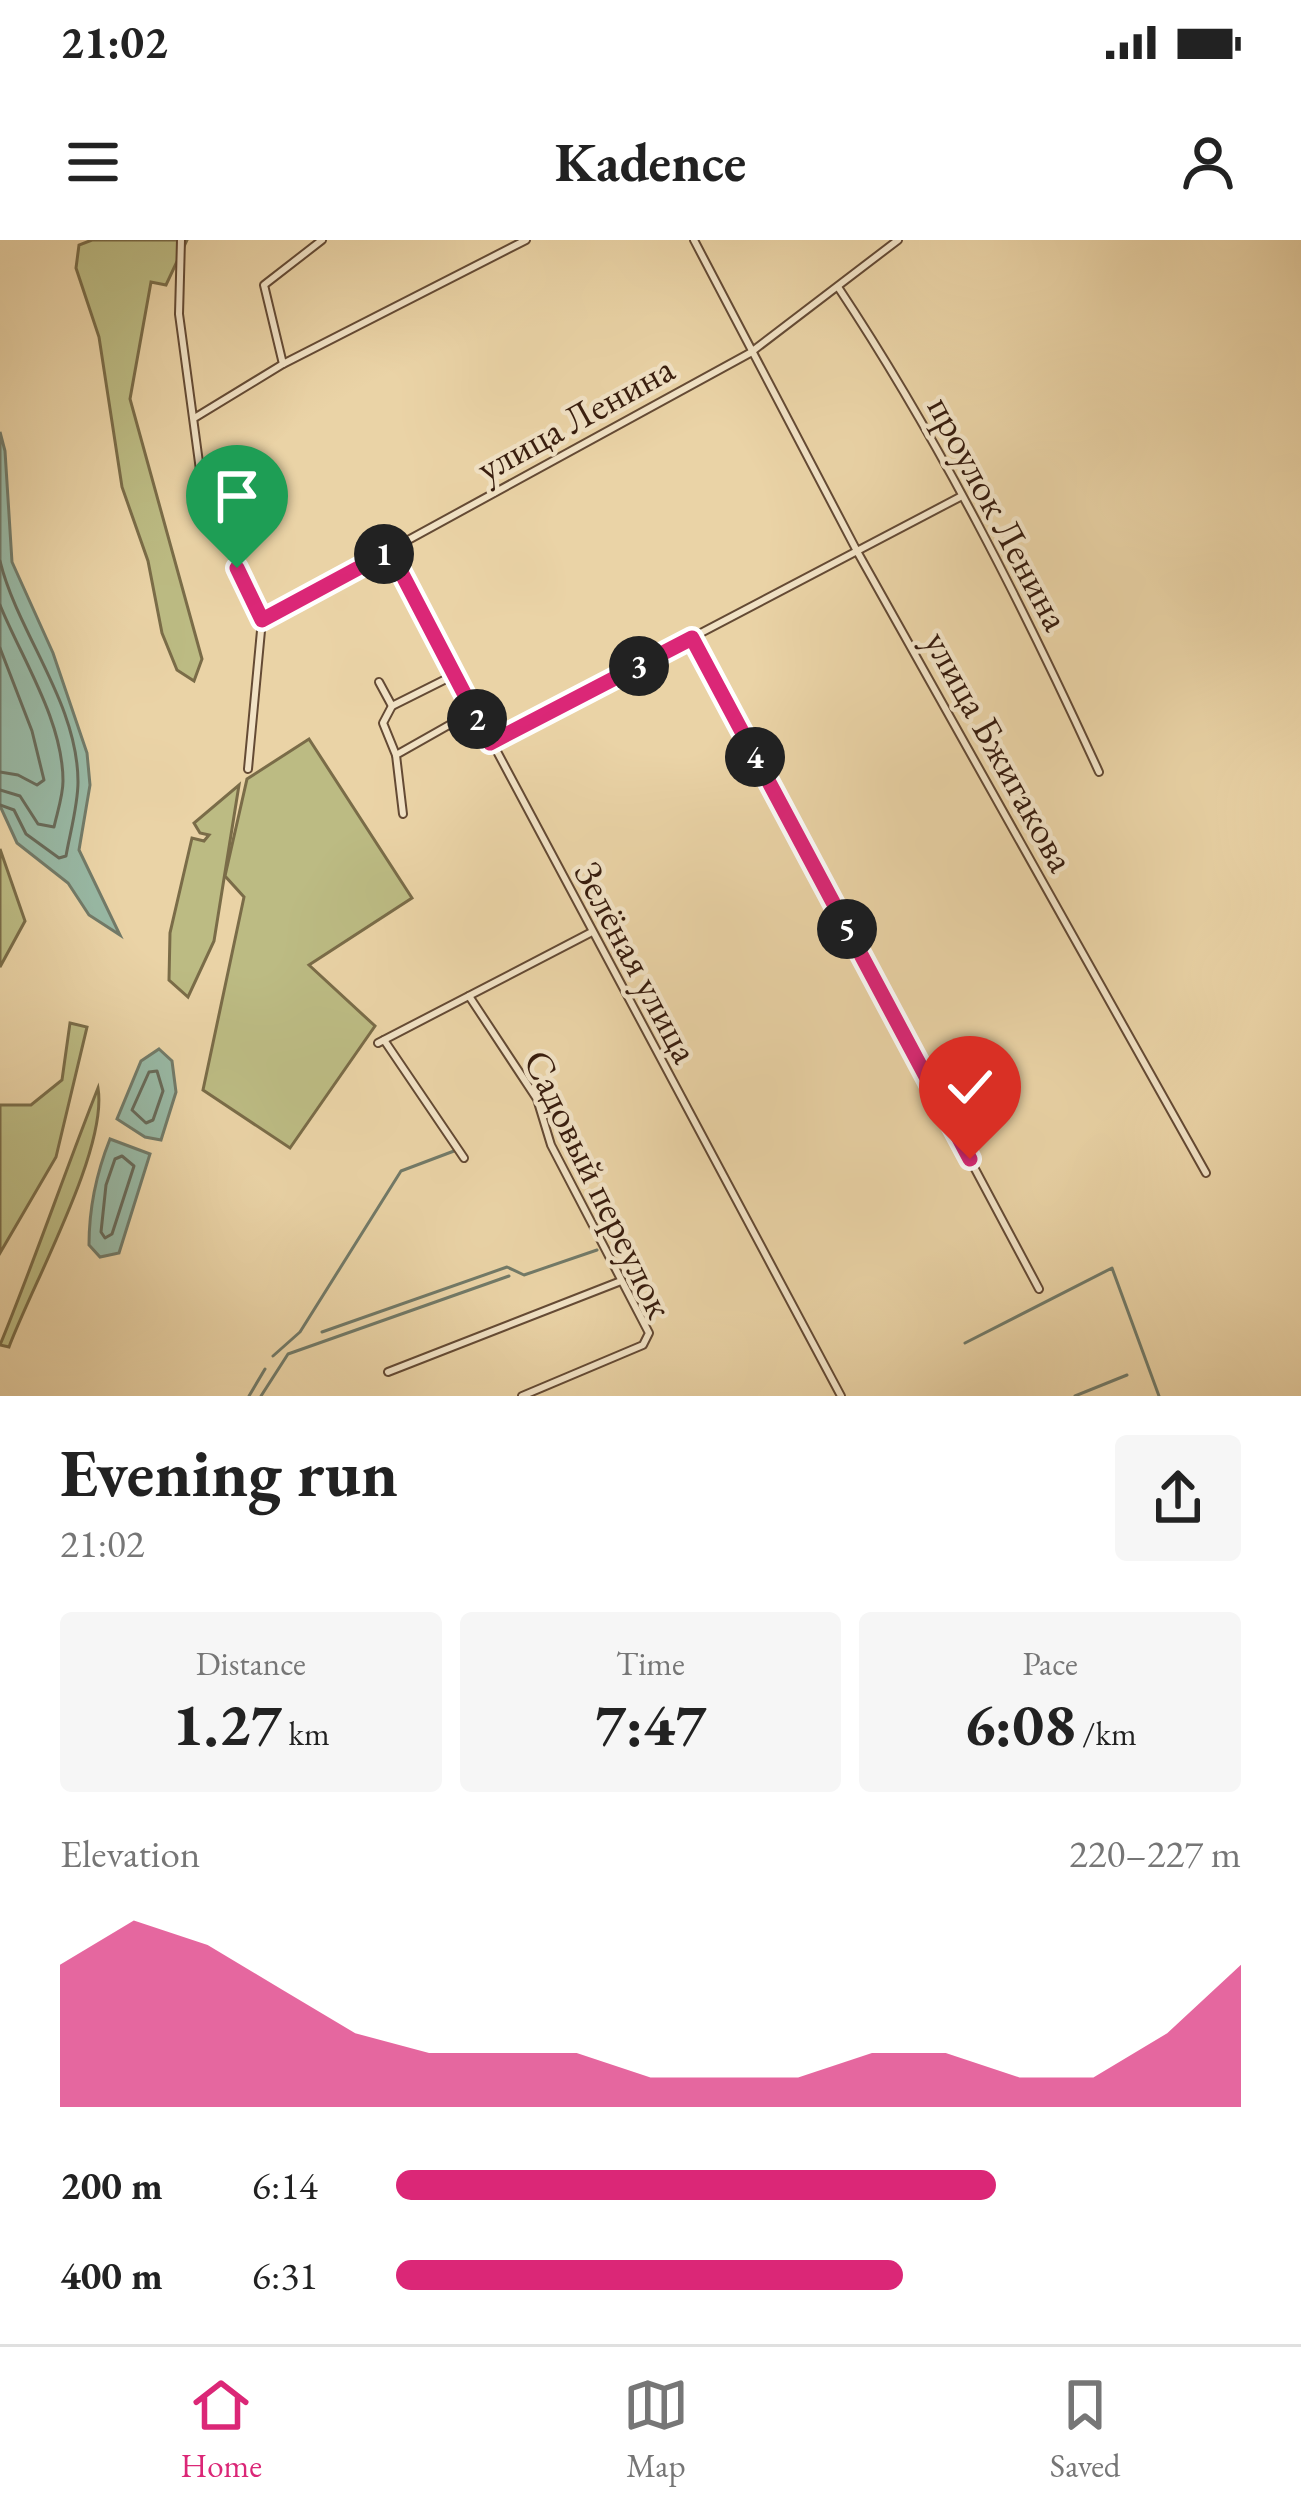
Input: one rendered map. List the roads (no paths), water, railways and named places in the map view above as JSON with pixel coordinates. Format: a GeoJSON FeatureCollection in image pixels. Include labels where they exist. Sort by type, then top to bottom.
{"type":"FeatureCollection","features":[{"type":"Feature","properties":{"kind":"street"},"geometry":{"type":"LineString","coordinates":[[181,240],[179,314],[200,470],[212,512],[262,620],[248,769]]}},
{"type":"Feature","properties":{"kind":"street"},"geometry":{"type":"LineString","coordinates":[[283,364],[264,286],[322,240]]}},
{"type":"Feature","properties":{"kind":"street"},"geometry":{"type":"LineString","coordinates":[[196,417],[283,364],[526,240]]}},
{"type":"Feature","properties":{"kind":"street","name":"улица Бжигакова"},"geometry":{"type":"LineString","coordinates":[[694,240],[749,353],[858,553],[1206,1173]]}},
{"type":"Feature","properties":{"kind":"street","name":"улица Ленина"},"geometry":{"type":"LineString","coordinates":[[262,620],[749,353],[898,240]]}},
{"type":"Feature","properties":{"kind":"street","name":"проулок Ленина"},"geometry":{"type":"LineString","coordinates":[[838,287],[961,496],[1042,648],[1099,772]]}},
{"type":"Feature","properties":{"kind":"street"},"geometry":{"type":"LineString","coordinates":[[490,743],[961,496]]}},
{"type":"Feature","properties":{"kind":"street","name":"Зелёная улица"},"geometry":{"type":"LineString","coordinates":[[390,551],[590,933],[842,1396]]}},
{"type":"Feature","properties":{"kind":"street"},"geometry":{"type":"LineString","coordinates":[[692,638],[1039,1289]]}},
{"type":"Feature","properties":{"kind":"street"},"geometry":{"type":"LineString","coordinates":[[403,814],[396,754],[383,723],[392,706],[454,675]]}},
{"type":"Feature","properties":{"kind":"street"},"geometry":{"type":"LineString","coordinates":[[379,682],[392,706]]}},
{"type":"Feature","properties":{"kind":"street"},"geometry":{"type":"LineString","coordinates":[[396,754],[473,711]]}},
{"type":"Feature","properties":{"kind":"street"},"geometry":{"type":"LineString","coordinates":[[464,1158],[381,1042],[590,933]]}},
{"type":"Feature","properties":{"kind":"street","name":"Садовый переулок"},"geometry":{"type":"LineString","coordinates":[[469,996],[537,1099],[551,1144],[648,1340],[522,1396]]}},
{"type":"Feature","properties":{"kind":"street"},"geometry":{"type":"LineString","coordinates":[[388,1372],[621,1281]]}},
{"type":"Feature","properties":{"kind":"water"},"geometry":{"type":"Polygon","coordinates":[[[0,432],[12,562],[53,653],[87,753],[90,785],[79,850],[120,935],[89,915],[68,883],[17,843],[0,806],[0,432]]]}},
{"type":"Feature","properties":{"kind":"water"},"geometry":{"type":"Polygon","coordinates":[[[159,1049],[172,1061],[176,1092],[161,1140],[145,1137],[117,1119],[141,1061],[159,1049]]]}},
{"type":"Feature","properties":{"kind":"water"},"geometry":{"type":"Polygon","coordinates":[[[110,1139],[150,1154],[119,1253],[100,1257],[89,1245],[90,1217],[110,1139]]]}},
{"type":"Feature","properties":{"kind":"waterway"},"geometry":{"type":"LineString","coordinates":[[273,1356],[300,1332],[401,1171],[454,1151]]}},
{"type":"Feature","properties":{"kind":"waterway"},"geometry":{"type":"LineString","coordinates":[[322,1332],[507,1267],[524,1275],[597,1250]]}},
{"type":"Feature","properties":{"kind":"waterway"},"geometry":{"type":"LineString","coordinates":[[965,1343],[1112,1268],[1159,1396]]}},
{"type":"Feature","properties":{"kind":"waterway"},"geometry":{"type":"LineString","coordinates":[[261,1396],[288,1354],[509,1276]]}},
{"type":"Feature","properties":{"kind":"waterway"},"geometry":{"type":"LineString","coordinates":[[249,1396],[265,1369]]}},
{"type":"Feature","properties":{"kind":"waterway"},"geometry":{"type":"LineString","coordinates":[[1075,1396],[1127,1375]]}}]}
